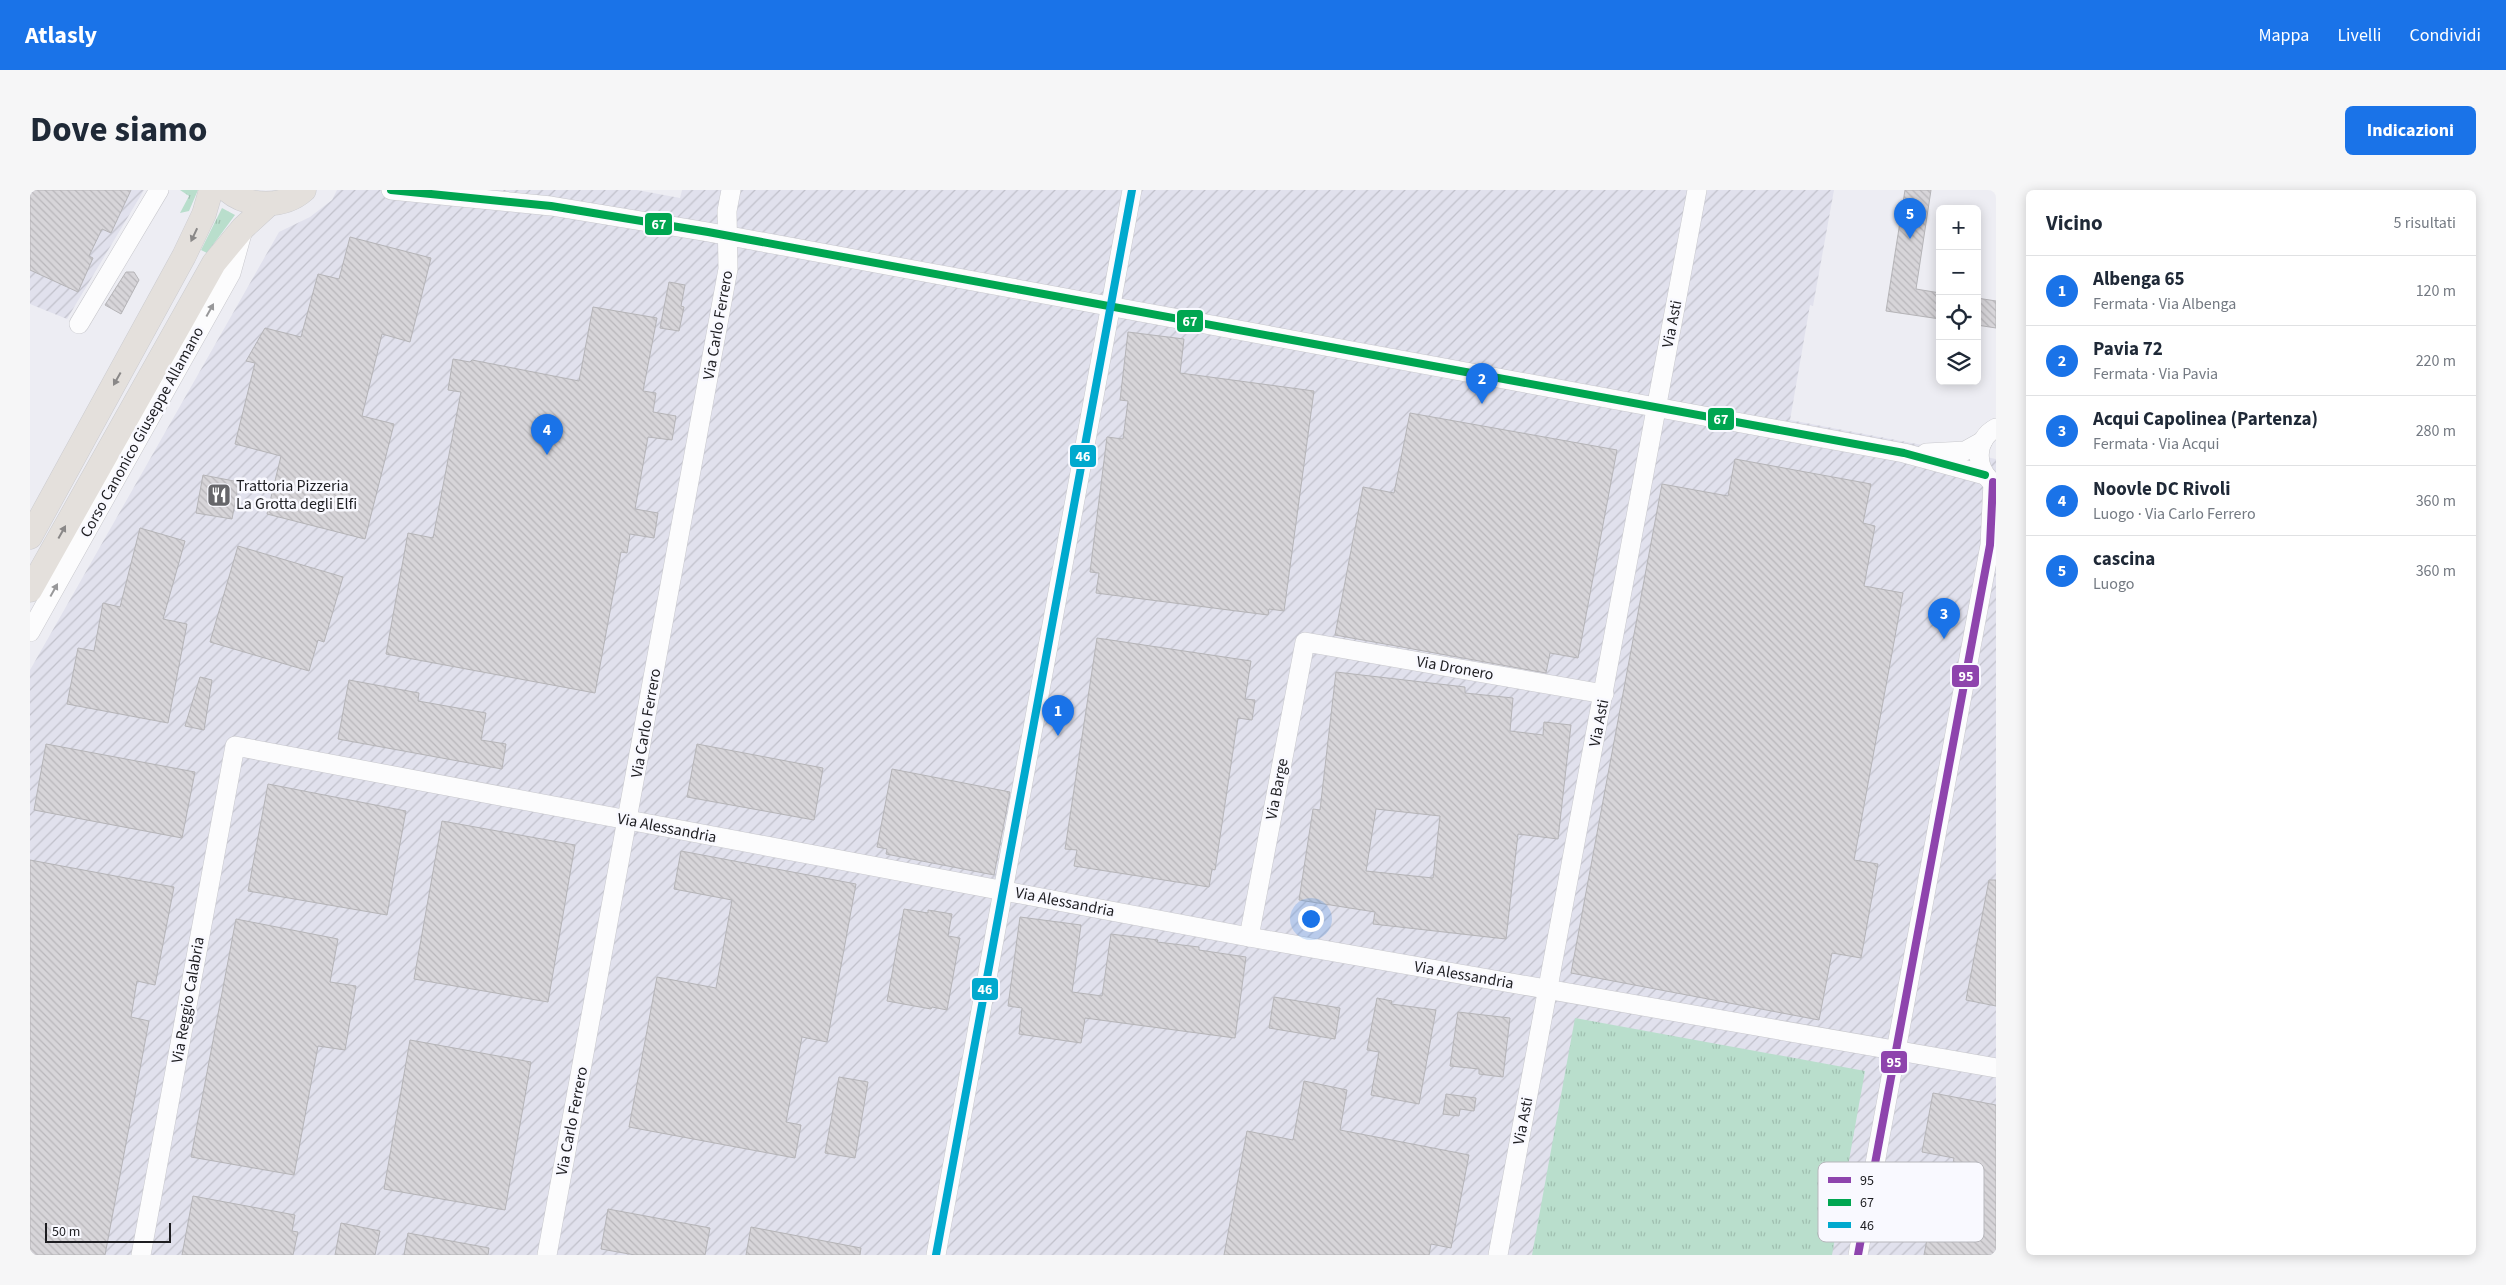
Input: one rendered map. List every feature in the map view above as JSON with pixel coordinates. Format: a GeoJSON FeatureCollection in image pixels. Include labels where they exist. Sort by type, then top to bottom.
{"type":"FeatureCollection","features":[{"type":"Feature","properties":{"kind":"main road"},"geometry":{"type":"LineString","coordinates":[[30,537],[184,256],[204,214],[211,190]]}},
{"type":"Feature","properties":{"kind":"main road"},"geometry":{"type":"LineString","coordinates":[[228,190],[248,201],[269,204],[286,201],[304,190]]}},
{"type":"Feature","properties":{"kind":"main road","name":"Corso Canonico Giuseppe Allamano"},"geometry":{"type":"LineString","coordinates":[[30,590],[214,263],[243,228],[269,204]]}},
{"type":"Feature","properties":{"kind":"street"},"geometry":{"type":"LineString","coordinates":[[79,324],[159,190]]}},
{"type":"Feature","properties":{"kind":"street"},"geometry":{"type":"LineString","coordinates":[[391,190],[551,206],[728,236],[1908,454],[1991,480]]}},
{"type":"Feature","properties":{"kind":"street"},"geometry":{"type":"LineString","coordinates":[[508,190],[551,206]]}},
{"type":"Feature","properties":{"kind":"street","name":"Via Carlo Ferrero"},"geometry":{"type":"LineString","coordinates":[[547,1255],[728,269],[727,211],[731,190]]}},
{"type":"Feature","properties":{"kind":"street"},"geometry":{"type":"LineString","coordinates":[[936,1255],[1132,190]]}},
{"type":"Feature","properties":{"kind":"street","name":"Via Asti"},"geometry":{"type":"LineString","coordinates":[[1498,1255],[1698,190]]}},
{"type":"Feature","properties":{"kind":"street","name":"Corso Canonico Giuseppe Allamano"},"geometry":{"type":"LineString","coordinates":[[30,632],[231,273],[243,228]]}},
{"type":"Feature","properties":{"kind":"street"},"geometry":{"type":"LineString","coordinates":[[1908,454],[1965,451],[1992,431]]}},
{"type":"Feature","properties":{"kind":"street"},"geometry":{"type":"LineString","coordinates":[[1876,1162],[1993,539],[1991,480],[1979,458],[1992,431]]}},
{"type":"Feature","properties":{"kind":"street","name":"Via Dronero"},"geometry":{"type":"LineString","coordinates":[[1305,642],[1604,694]]}},
{"type":"Feature","properties":{"kind":"street","name":"Via Barge"},"geometry":{"type":"LineString","coordinates":[[1249,937],[1305,642]]}},
{"type":"Feature","properties":{"kind":"street","name":"Via Alessandria"},"geometry":{"type":"LineString","coordinates":[[235,746],[1249,937],[1996,1068]]}},
{"type":"Feature","properties":{"kind":"street","name":"Via Reggio Calabria"},"geometry":{"type":"LineString","coordinates":[[141,1255],[235,746]]}},
{"type":"Feature","properties":{"kind":"street"},"geometry":{"type":"LineString","coordinates":[[1858,1255],[1860,1242]]}},
{"type":"Feature","properties":{"kind":"shaded area"},"geometry":{"type":"Polygon","coordinates":[[[30,190],[144,190],[67,319],[30,304],[30,190]]]}},
{"type":"Feature","properties":{"kind":"shaded area"},"geometry":{"type":"Polygon","coordinates":[[[337,190],[637,190],[680,198],[682,190],[1834,190],[1813,306],[1810,305],[1790,420],[1996,459],[1996,1255],[30,1255],[30,670],[279,232],[310,217],[332,200],[337,190]]]}},
{"type":"Feature","properties":{"kind":"green space"},"geometry":{"type":"Polygon","coordinates":[[[180,190],[198,190],[189,211],[180,213],[189,196],[180,190]]]}},
{"type":"Feature","properties":{"kind":"green space"},"geometry":{"type":"Polygon","coordinates":[[[222,208],[235,215],[207,253],[201,250],[222,208]]]}},
{"type":"Feature","properties":{"kind":"green space"},"geometry":{"type":"Polygon","coordinates":[[[1575,1018],[1865,1071],[1849,1162],[1818,1162],[1818,1242],[1834,1242],[1832,1255],[1532,1255],[1575,1018]]]}},
{"type":"Feature","properties":{"kind":"building"},"geometry":{"type":"Polygon","coordinates":[[[30,190],[131,190],[111,233],[102,229],[89,256],[93,258],[78,292],[30,270],[30,190]]]}},
{"type":"Feature","properties":{"kind":"building"},"geometry":{"type":"Polygon","coordinates":[[[1905,190],[1931,190],[1916,289],[1936,292],[1936,318],[1886,311],[1905,190]]]}},
{"type":"Feature","properties":{"kind":"building"},"geometry":{"type":"Polygon","coordinates":[[[350,237],[431,258],[410,342],[382,334],[362,416],[394,424],[365,539],[267,514],[281,456],[235,444],[255,363],[246,361],[265,328],[301,337],[318,274],[339,279],[350,237]]]}},
{"type":"Feature","properties":{"kind":"building"},"geometry":{"type":"Polygon","coordinates":[[[126,272],[134,272],[139,280],[121,314],[105,305],[126,272]]]}},
{"type":"Feature","properties":{"kind":"building"},"geometry":{"type":"Polygon","coordinates":[[[669,282],[685,285],[681,306],[684,307],[679,331],[660,328],[669,282]]]}},
{"type":"Feature","properties":{"kind":"building"},"geometry":{"type":"Polygon","coordinates":[[[1981,299],[1996,301],[1996,328],[1981,326],[1981,299]]]}},
{"type":"Feature","properties":{"kind":"building"},"geometry":{"type":"Polygon","coordinates":[[[593,307],[657,318],[643,391],[656,393],[653,412],[676,416],[672,440],[648,437],[635,509],[658,513],[654,538],[630,534],[627,553],[621,552],[595,693],[386,654],[408,533],[433,538],[461,392],[448,390],[453,359],[470,362],[472,360],[579,381],[593,307]]]}},
{"type":"Feature","properties":{"kind":"building"},"geometry":{"type":"Polygon","coordinates":[[[1128,332],[1184,339],[1180,373],[1314,391],[1284,611],[1269,609],[1268,615],[1096,593],[1099,573],[1090,572],[1107,437],[1123,439],[1128,401],[1120,400],[1128,332]]]}},
{"type":"Feature","properties":{"kind":"building"},"geometry":{"type":"Polygon","coordinates":[[[1410,413],[1617,450],[1578,658],[1550,653],[1546,673],[1335,635],[1363,487],[1394,493],[1410,413]]]}},
{"type":"Feature","properties":{"kind":"building"},"geometry":{"type":"Polygon","coordinates":[[[1735,459],[1871,484],[1863,523],[1875,526],[1864,586],[1903,593],[1854,860],[1878,864],[1861,958],[1832,953],[1819,1020],[1571,973],[1662,484],[1728,496],[1735,459]]]}},
{"type":"Feature","properties":{"kind":"building"},"geometry":{"type":"Polygon","coordinates":[[[203,475],[239,482],[232,519],[196,513],[203,475]]]}},
{"type":"Feature","properties":{"kind":"building"},"geometry":{"type":"Polygon","coordinates":[[[140,528],[185,541],[163,619],[187,624],[168,723],[67,704],[78,648],[94,651],[103,603],[120,607],[140,528]]]}},
{"type":"Feature","properties":{"kind":"building"},"geometry":{"type":"Polygon","coordinates":[[[238,546],[343,577],[324,642],[318,640],[309,671],[210,642],[238,546]]]}},
{"type":"Feature","properties":{"kind":"building"},"geometry":{"type":"Polygon","coordinates":[[[1097,638],[1251,661],[1245,699],[1255,700],[1252,720],[1238,718],[1215,870],[1212,869],[1209,887],[1074,866],[1077,850],[1065,849],[1097,638]]]}},
{"type":"Feature","properties":{"kind":"building"},"geometry":{"type":"Polygon","coordinates":[[[1336,672],[1465,687],[1465,693],[1513,698],[1510,731],[1543,735],[1544,722],[1571,725],[1558,839],[1518,834],[1506,939],[1373,924],[1375,912],[1299,900],[1313,809],[1320,810],[1336,672]],[[1376,809],[1366,871],[1433,878],[1440,816],[1376,809]]]}},
{"type":"Feature","properties":{"kind":"building"},"geometry":{"type":"Polygon","coordinates":[[[200,677],[212,680],[204,730],[185,726],[200,677]]]}},
{"type":"Feature","properties":{"kind":"building"},"geometry":{"type":"Polygon","coordinates":[[[349,680],[419,693],[418,701],[486,713],[481,740],[506,744],[502,769],[338,739],[349,680]]]}},
{"type":"Feature","properties":{"kind":"building"},"geometry":{"type":"Polygon","coordinates":[[[46,744],[195,772],[182,838],[34,810],[46,744]]]}},
{"type":"Feature","properties":{"kind":"building"},"geometry":{"type":"Polygon","coordinates":[[[697,744],[823,768],[814,820],[687,797],[697,744]]]}},
{"type":"Feature","properties":{"kind":"building"},"geometry":{"type":"Polygon","coordinates":[[[892,769],[1010,792],[994,875],[886,854],[887,849],[877,847],[892,769]]]}},
{"type":"Feature","properties":{"kind":"building"},"geometry":{"type":"Polygon","coordinates":[[[268,784],[406,811],[387,915],[248,891],[268,784]]]}},
{"type":"Feature","properties":{"kind":"building"},"geometry":{"type":"Polygon","coordinates":[[[442,821],[575,845],[548,1002],[414,979],[442,821]]]}},
{"type":"Feature","properties":{"kind":"building"},"geometry":{"type":"Polygon","coordinates":[[[681,851],[856,884],[827,1042],[802,1037],[786,1122],[801,1125],[795,1158],[629,1127],[657,977],[716,988],[732,900],[674,889],[681,851]]]}},
{"type":"Feature","properties":{"kind":"building"},"geometry":{"type":"Polygon","coordinates":[[[30,860],[174,887],[155,985],[137,981],[131,1017],[149,1021],[105,1255],[30,1255],[30,860]]]}},
{"type":"Feature","properties":{"kind":"building"},"geometry":{"type":"Polygon","coordinates":[[[1989,880],[1996,880],[1996,1006],[1966,1000],[1989,880]]]}},
{"type":"Feature","properties":{"kind":"building"},"geometry":{"type":"Polygon","coordinates":[[[904,909],[952,914],[948,936],[960,938],[947,1010],[887,1001],[904,909]]]}},
{"type":"Feature","properties":{"kind":"building"},"geometry":{"type":"Polygon","coordinates":[[[1020,917],[1081,925],[1072,992],[1102,996],[1111,934],[1158,940],[1157,942],[1199,947],[1199,950],[1246,957],[1235,1038],[1085,1018],[1081,1043],[1019,1034],[1022,1008],[1008,1006],[1020,917]]]}},
{"type":"Feature","properties":{"kind":"building"},"geometry":{"type":"Polygon","coordinates":[[[236,919],[338,939],[330,982],[356,986],[345,1050],[318,1046],[294,1175],[191,1157],[236,919]]]}},
{"type":"Feature","properties":{"kind":"building"},"geometry":{"type":"Polygon","coordinates":[[[1274,997],[1340,1008],[1335,1039],[1269,1028],[1274,997]]]}},
{"type":"Feature","properties":{"kind":"building"},"geometry":{"type":"Polygon","coordinates":[[[1377,998],[1392,1001],[1391,1004],[1436,1010],[1419,1104],[1371,1095],[1379,1052],[1367,1050],[1377,998]]]}},
{"type":"Feature","properties":{"kind":"building"},"geometry":{"type":"Polygon","coordinates":[[[1458,1012],[1510,1018],[1503,1077],[1479,1074],[1479,1069],[1450,1066],[1458,1012]]]}},
{"type":"Feature","properties":{"kind":"building"},"geometry":{"type":"Polygon","coordinates":[[[410,1040],[531,1062],[505,1210],[384,1189],[410,1040]]]}},
{"type":"Feature","properties":{"kind":"building"},"geometry":{"type":"Polygon","coordinates":[[[839,1077],[868,1082],[855,1158],[825,1153],[839,1077]]]}},
{"type":"Feature","properties":{"kind":"building"},"geometry":{"type":"Polygon","coordinates":[[[1304,1081],[1347,1090],[1340,1130],[1469,1155],[1451,1248],[1431,1244],[1429,1255],[1224,1255],[1247,1131],[1293,1140],[1304,1081]]]}},
{"type":"Feature","properties":{"kind":"building"},"geometry":{"type":"Polygon","coordinates":[[[1933,1093],[1996,1105],[1996,1255],[1924,1255],[1926,1242],[1984,1242],[1984,1162],[1953,1162],[1954,1158],[1922,1152],[1933,1093]]]}},
{"type":"Feature","properties":{"kind":"building"},"geometry":{"type":"Polygon","coordinates":[[[1446,1094],[1476,1098],[1474,1111],[1460,1109],[1459,1116],[1443,1114],[1446,1094]]]}},
{"type":"Feature","properties":{"kind":"building"},"geometry":{"type":"Polygon","coordinates":[[[193,1196],[295,1215],[292,1231],[298,1232],[293,1255],[182,1255],[193,1196]]]}},
{"type":"Feature","properties":{"kind":"building"},"geometry":{"type":"Polygon","coordinates":[[[608,1209],[710,1228],[705,1255],[635,1255],[601,1249],[608,1209]]]}},
{"type":"Feature","properties":{"kind":"building"},"geometry":{"type":"Polygon","coordinates":[[[341,1223],[380,1231],[375,1255],[335,1255],[341,1223]]]}},
{"type":"Feature","properties":{"kind":"building"},"geometry":{"type":"Polygon","coordinates":[[[751,1227],[861,1248],[860,1255],[746,1255],[751,1227]]]}},
{"type":"Feature","properties":{"kind":"building"},"geometry":{"type":"Polygon","coordinates":[[[408,1233],[489,1248],[488,1255],[404,1255],[408,1233]]]}},
{"type":"Feature","properties":{"kind":"transit line","name":"67"},"geometry":{"type":"LineString","coordinates":[[391,190],[551,206],[708,232],[1904,453],[1985,475]]}},
{"type":"Feature","properties":{"kind":"transit line","name":"46"},"geometry":{"type":"LineString","coordinates":[[936,1255],[1132,190]]}},
{"type":"Feature","properties":{"kind":"transit line","name":"95"},"geometry":{"type":"LineString","coordinates":[[1875,1162],[1990,545],[1993,482]]}},
{"type":"Feature","properties":{"kind":"transit line","name":"95"},"geometry":{"type":"LineString","coordinates":[[1858,1255],[1860,1242]]}},
{"type":"Feature","properties":{"kind":"place","name":"cascina"},"geometry":{"type":"Point","coordinates":[1910,239]}},
{"type":"Feature","properties":{"kind":"place","name":"Pavia 72"},"geometry":{"type":"Point","coordinates":[1482,404]}},
{"type":"Feature","properties":{"kind":"place","name":"Noovle DC Rivoli"},"geometry":{"type":"Point","coordinates":[547,455]}},
{"type":"Feature","properties":{"kind":"place","name":"Trattoria Pizzeria La Grotta degli Elfi"},"geometry":{"type":"Point","coordinates":[219,495]}},
{"type":"Feature","properties":{"kind":"place","name":"Acqui Capolinea (Partenza)"},"geometry":{"type":"Point","coordinates":[1944,639]}},
{"type":"Feature","properties":{"kind":"place","name":"Albenga 65"},"geometry":{"type":"Point","coordinates":[1058,736]}}]}
